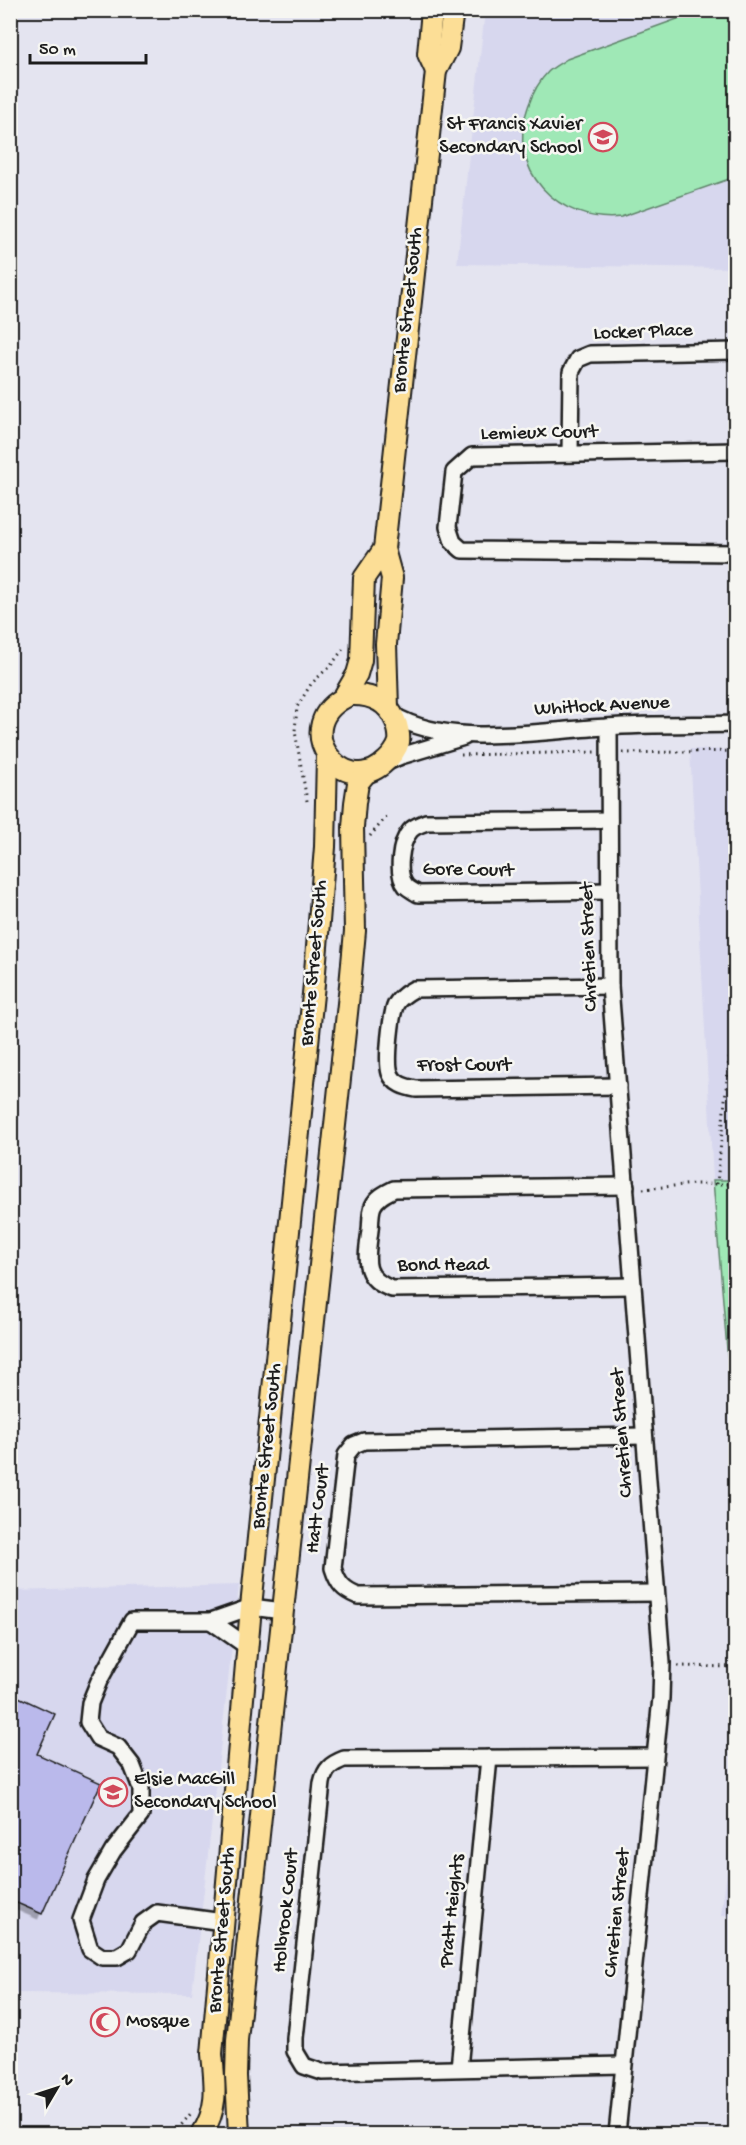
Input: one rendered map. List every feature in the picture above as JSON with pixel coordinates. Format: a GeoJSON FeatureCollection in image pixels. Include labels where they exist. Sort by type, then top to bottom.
{"type":"FeatureCollection","features":[{"type":"Feature","properties":{"kind":"main road","name":"Bronte Street South"},"geometry":{"type":"LineString","coordinates":[[432,10],[428,54],[436,71]]}},
{"type":"Feature","properties":{"kind":"main road","name":"Bronte Street South"},"geometry":{"type":"LineString","coordinates":[[391,711],[386,644],[392,578],[384,549],[436,71],[448,48],[453,10]]}},
{"type":"Feature","properties":{"kind":"main road","name":"Bronte Street South"},"geometry":{"type":"LineString","coordinates":[[344,698],[357,674],[361,660],[363,578],[384,549]]}},
{"type":"Feature","properties":{"kind":"main road"},"geometry":{"type":"LineString","coordinates":[[350,695],[365,695],[380,700],[391,711],[398,726],[399,742],[392,756],[381,767],[367,772],[352,772],[337,766],[327,756],[321,741],[320,726],[326,712],[337,701],[350,695]]}},
{"type":"Feature","properties":{"kind":"main road","name":"Bronte Street South"},"geometry":{"type":"LineString","coordinates":[[202,2134],[211,2118],[216,2093],[212,2054],[251,1607],[314,984],[325,848],[327,756]]}},
{"type":"Feature","properties":{"kind":"main road","name":"Bronte Street South"},"geometry":{"type":"LineString","coordinates":[[240,2134],[236,2084],[237,2040],[350,985],[355,931],[353,827],[355,803],[358,783],[367,772]]}},
{"type":"Feature","properties":{"kind":"street","name":"Locker Place"},"geometry":{"type":"LineString","coordinates":[[570,454],[571,372],[578,360],[590,354],[735,351]]}},
{"type":"Feature","properties":{"kind":"street","name":"Lemieux Court"},"geometry":{"type":"LineString","coordinates":[[735,451],[472,456],[454,472],[448,527],[453,542],[462,550],[735,553]]}},
{"type":"Feature","properties":{"kind":"street","name":"Whitlock Avenue"},"geometry":{"type":"LineString","coordinates":[[391,711],[408,724],[422,729],[470,736],[609,727],[735,723]]}},
{"type":"Feature","properties":{"kind":"street","name":"Chretien Street"},"geometry":{"type":"LineString","coordinates":[[609,727],[610,986],[662,1663],[661,1698],[617,2134]]}},
{"type":"Feature","properties":{"kind":"street","name":"Whitlock Avenue"},"geometry":{"type":"LineString","coordinates":[[385,763],[401,756],[470,736]]}},
{"type":"Feature","properties":{"kind":"street","name":"Gore Court"},"geometry":{"type":"LineString","coordinates":[[609,820],[426,822],[415,826],[408,833],[404,840],[401,863],[406,886],[418,894],[609,891]]}},
{"type":"Feature","properties":{"kind":"street","name":"Frost Court"},"geometry":{"type":"LineString","coordinates":[[610,986],[414,989],[397,1002],[393,1012],[388,1061],[390,1073],[397,1083],[416,1089],[618,1086]]}},
{"type":"Feature","properties":{"kind":"street","name":"Bond Head"},"geometry":{"type":"LineString","coordinates":[[626,1186],[394,1189],[382,1195],[373,1206],[367,1263],[372,1277],[380,1285],[392,1289],[633,1286]]}},
{"type":"Feature","properties":{"kind":"street","name":"Hatt Court"},"geometry":{"type":"LineString","coordinates":[[644,1436],[364,1441],[354,1445],[346,1455],[333,1568],[344,1591],[358,1596],[656,1593]]}},
{"type":"Feature","properties":{"kind":"street"},"geometry":{"type":"LineString","coordinates":[[223,1922],[157,1913],[142,1923],[129,1950],[117,1957],[102,1958],[90,1949],[81,1920],[96,1880],[113,1851],[141,1815],[141,1788],[132,1765],[118,1748],[98,1738],[88,1722],[90,1703],[99,1681],[132,1621],[211,1622],[251,1607],[283,1611]]}},
{"type":"Feature","properties":{"kind":"street"},"geometry":{"type":"LineString","coordinates":[[211,1622],[248,1647]]}},
{"type":"Feature","properties":{"kind":"street","name":"Holbrook Court"},"geometry":{"type":"LineString","coordinates":[[623,2065],[322,2072],[304,2066],[295,2051],[295,2038],[322,1783],[325,1771],[333,1763],[344,1759],[654,1757]]}},
{"type":"Feature","properties":{"kind":"street","name":"Pratt Heights"},"geometry":{"type":"LineString","coordinates":[[459,2068],[489,1758]]}},
{"type":"Feature","properties":{"kind":"path"},"geometry":{"type":"LineString","coordinates":[[459,755],[735,751]]}},
{"type":"Feature","properties":{"kind":"path"},"geometry":{"type":"LineString","coordinates":[[717,1184],[729,1058]]}},
{"type":"Feature","properties":{"kind":"path"},"geometry":{"type":"LineString","coordinates":[[643,1189],[735,1184]]}},
{"type":"Feature","properties":{"kind":"path"},"geometry":{"type":"LineString","coordinates":[[678,1666],[735,1667]]}},
{"type":"Feature","properties":{"kind":"path"},"geometry":{"type":"LineString","coordinates":[[174,2134],[193,2109]]}},
{"type":"Feature","properties":{"kind":"shaded area","name":"St Francis Xavier Secondary School"},"geometry":{"type":"Polygon","coordinates":[[[485,11],[735,11],[735,268],[457,264],[485,11]]]}},
{"type":"Feature","properties":{"kind":"shaded area"},"geometry":{"type":"Polygon","coordinates":[[[690,749],[735,750],[735,1180],[713,1180],[690,749]]]}},
{"type":"Feature","properties":{"kind":"shaded area","name":"Elsie MacGill Secondary School"},"geometry":{"type":"Polygon","coordinates":[[[239,1585],[192,1994],[11,1993],[10,1591],[239,1585]]]}},
{"type":"Feature","properties":{"kind":"shaded area"},"geometry":{"type":"Polygon","coordinates":[[[735,1815],[736,1916],[721,1915],[735,1815]]]}},
{"type":"Feature","properties":{"kind":"green space"},"geometry":{"type":"Polygon","coordinates":[[[702,10],[735,11],[735,177],[621,217],[598,217],[577,212],[558,202],[543,188],[531,171],[524,152],[523,130],[528,107],[541,80],[550,70],[567,59],[702,10]]]}},
{"type":"Feature","properties":{"kind":"green space"},"geometry":{"type":"Polygon","coordinates":[[[713,1180],[735,1180],[735,1446],[713,1180]]]}},
{"type":"Feature","properties":{"kind":"building"},"geometry":{"type":"Polygon","coordinates":[[[10,1693],[55,1714],[37,1754],[101,1783],[42,1914],[10,1900],[10,1693]]]}},
{"type":"Feature","properties":{"kind":"place","name":"St Francis Xavier Secondary School"},"geometry":{"type":"Point","coordinates":[603,137]}},
{"type":"Feature","properties":{"kind":"place","name":"Elsie MacGill Secondary School"},"geometry":{"type":"Point","coordinates":[113,1792]}},
{"type":"Feature","properties":{"kind":"place","name":"Mosque"},"geometry":{"type":"Point","coordinates":[105,2022]}}]}
